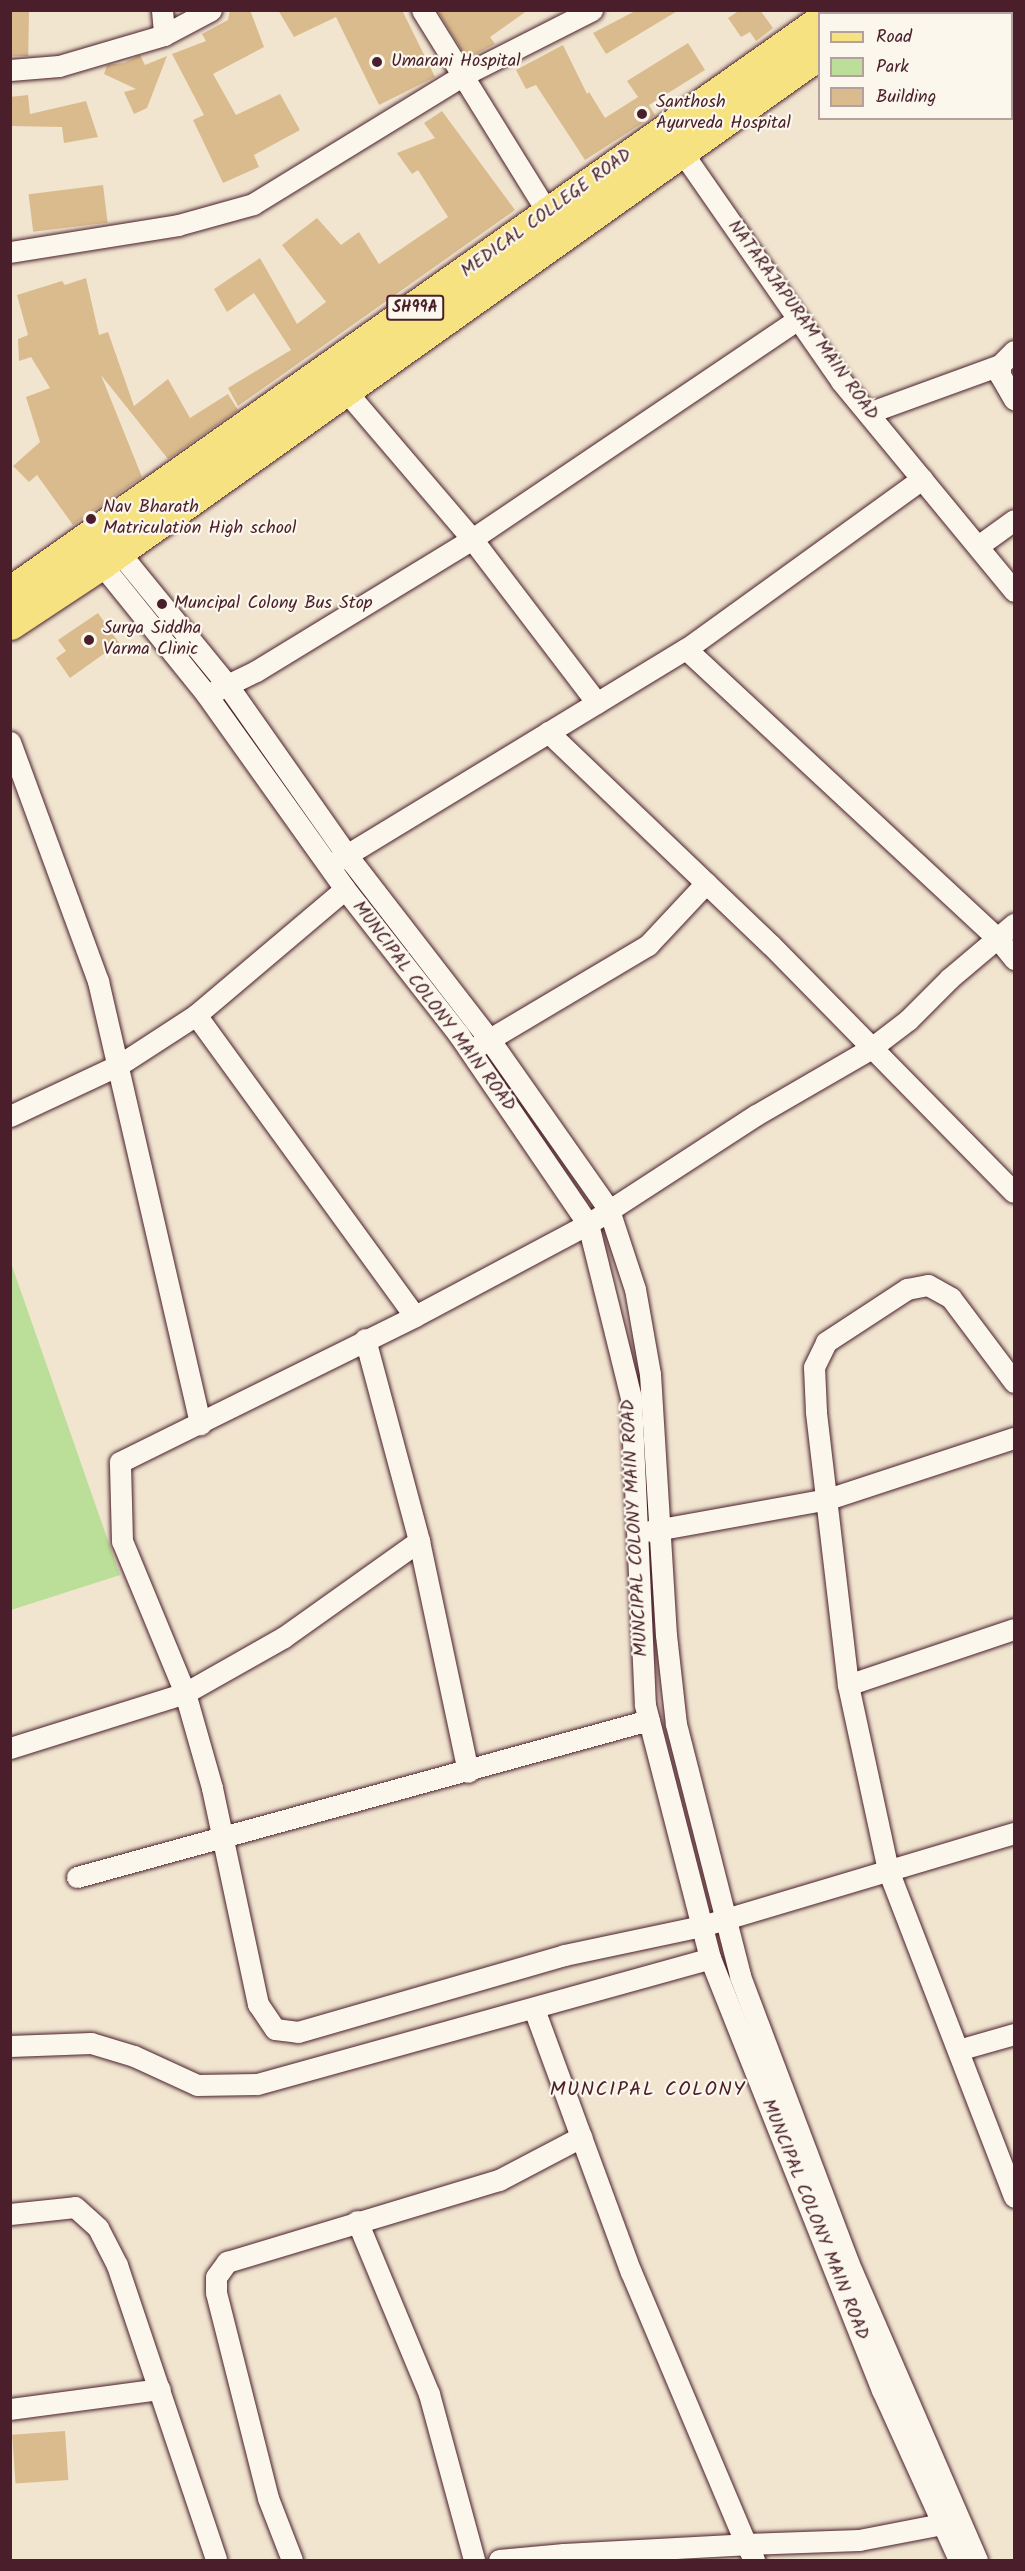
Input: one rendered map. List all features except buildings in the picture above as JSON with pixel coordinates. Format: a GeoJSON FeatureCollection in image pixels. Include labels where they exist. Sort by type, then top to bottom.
{"type":"FeatureCollection","features":[{"type":"Feature","properties":{"kind":"main road","name":"MEDICAL COLLEGE ROAD"},"geometry":{"type":"LineString","coordinates":[[10,593],[100,552],[344,389],[673,139],[818,23]]}},
{"type":"Feature","properties":{"kind":"main road","name":"MEDICAL COLLEGE ROAD"},"geometry":{"type":"LineString","coordinates":[[10,623],[100,552],[548,213],[818,53]]}},
{"type":"Feature","properties":{"kind":"street"},"geometry":{"type":"LineString","coordinates":[[162,10],[164,35]]}},
{"type":"Feature","properties":{"kind":"street"},"geometry":{"type":"LineString","coordinates":[[10,70],[59,66],[164,35],[211,10]]}},
{"type":"Feature","properties":{"kind":"street"},"geometry":{"type":"LineString","coordinates":[[422,10],[460,77],[548,213]]}},
{"type":"Feature","properties":{"kind":"street"},"geometry":{"type":"LineString","coordinates":[[10,252],[178,225],[253,204],[460,77],[592,10]]}},
{"type":"Feature","properties":{"kind":"street","name":"NATARAJAPURAM MAIN ROAD"},"geometry":{"type":"LineString","coordinates":[[673,139],[798,319],[868,413],[1014,591]]}},
{"type":"Feature","properties":{"kind":"street"},"geometry":{"type":"LineString","coordinates":[[206,694],[228,686],[472,539],[798,319]]}},
{"type":"Feature","properties":{"kind":"street"},"geometry":{"type":"LineString","coordinates":[[868,413],[1007,358]]}},
{"type":"Feature","properties":{"kind":"street"},"geometry":{"type":"LineString","coordinates":[[1007,358],[1000,375],[1014,399]]}},
{"type":"Feature","properties":{"kind":"street"},"geometry":{"type":"LineString","coordinates":[[344,389],[472,539],[597,703]]}},
{"type":"Feature","properties":{"kind":"street"},"geometry":{"type":"LineString","coordinates":[[329,867],[346,854],[686,649],[922,479]]}},
{"type":"Feature","properties":{"kind":"street"},"geometry":{"type":"LineString","coordinates":[[978,546],[1014,520]]}},
{"type":"Feature","properties":{"kind":"street"},"geometry":{"type":"LineString","coordinates":[[100,552],[228,686],[346,854],[489,1039],[609,1210],[635,1289],[650,1374],[662,1528],[666,1635],[676,1724],[740,1976],[767,2053],[844,2251],[977,2560]]}},
{"type":"Feature","properties":{"kind":"street","name":"MUNCIPAL COLONY MAIN ROAD"},"geometry":{"type":"LineString","coordinates":[[100,552],[206,694],[345,889],[470,1051],[588,1224],[631,1398],[649,1720],[710,1958],[882,2390],[958,2560]]}},
{"type":"Feature","properties":{"kind":"street"},"geometry":{"type":"LineString","coordinates":[[686,649],[998,939],[1014,960]]}},
{"type":"Feature","properties":{"kind":"street"},"geometry":{"type":"LineString","coordinates":[[548,732],[706,883],[1014,1192]]}},
{"type":"Feature","properties":{"kind":"street"},"geometry":{"type":"LineString","coordinates":[[10,742],[98,981],[200,1424]]}},
{"type":"Feature","properties":{"kind":"street"},"geometry":{"type":"LineString","coordinates":[[470,1051],[648,945],[706,883]]}},
{"type":"Feature","properties":{"kind":"street"},"geometry":{"type":"LineString","coordinates":[[10,1116],[119,1065],[195,1015],[345,889]]}},
{"type":"Feature","properties":{"kind":"street"},"geometry":{"type":"LineString","coordinates":[[1014,924],[870,1049],[756,1115],[588,1224],[415,1316],[120,1462],[122,1541],[185,1693],[212,1788],[220,1840],[258,2004],[276,2029],[298,2032],[564,1955],[702,1926],[1014,1833]]}},
{"type":"Feature","properties":{"kind":"street"},"geometry":{"type":"LineString","coordinates":[[195,1015],[415,1316]]}},
{"type":"Feature","properties":{"kind":"street"},"geometry":{"type":"LineString","coordinates":[[1014,1382],[951,1298],[928,1285],[907,1289],[826,1342],[814,1367],[848,1685],[888,1870],[1014,2197]]}},
{"type":"Feature","properties":{"kind":"street"},"geometry":{"type":"LineString","coordinates":[[365,1339],[419,1541],[468,1772]]}},
{"type":"Feature","properties":{"kind":"street"},"geometry":{"type":"LineString","coordinates":[[637,1533],[828,1499],[1014,1438]]}},
{"type":"Feature","properties":{"kind":"street"},"geometry":{"type":"LineString","coordinates":[[10,1748],[185,1693],[284,1637],[419,1541]]}},
{"type":"Feature","properties":{"kind":"street"},"geometry":{"type":"LineString","coordinates":[[848,1685],[1014,1629]]}},
{"type":"Feature","properties":{"kind":"street"},"geometry":{"type":"LineString","coordinates":[[77,1878],[468,1772],[649,1720]]}},
{"type":"Feature","properties":{"kind":"street"},"geometry":{"type":"LineString","coordinates":[[10,2046],[91,2043],[135,2056],[197,2085],[257,2084],[534,2009],[710,1958]]}},
{"type":"Feature","properties":{"kind":"street"},"geometry":{"type":"LineString","coordinates":[[534,2009],[631,2272],[750,2552]]}},
{"type":"Feature","properties":{"kind":"street"},"geometry":{"type":"LineString","coordinates":[[958,2050],[1014,2034]]}},
{"type":"Feature","properties":{"kind":"street"},"geometry":{"type":"LineString","coordinates":[[292,2560],[268,2498],[216,2292],[216,2277],[227,2262],[499,2180],[581,2137]]}},
{"type":"Feature","properties":{"kind":"street"},"geometry":{"type":"LineString","coordinates":[[10,2214],[75,2207],[98,2228],[117,2265],[216,2560]]}},
{"type":"Feature","properties":{"kind":"street"},"geometry":{"type":"LineString","coordinates":[[357,2221],[429,2394],[474,2560]]}},
{"type":"Feature","properties":{"kind":"street"},"geometry":{"type":"LineString","coordinates":[[10,2409],[160,2389]]}},
{"type":"Feature","properties":{"kind":"street"},"geometry":{"type":"LineString","coordinates":[[499,2560],[750,2552],[859,2540],[942,2524]]}},
{"type":"Feature","properties":{"kind":"green space"},"geometry":{"type":"Polygon","coordinates":[[[11,1263],[120,1575],[10,1610],[11,1263]]]}},
{"type":"Feature","properties":{"kind":"place","name":"Umarani Hospital"},"geometry":{"type":"Point","coordinates":[377,62]}},
{"type":"Feature","properties":{"kind":"place","name":"Santhosh Ayurveda Hospital"},"geometry":{"type":"Point","coordinates":[642,114]}},
{"type":"Feature","properties":{"kind":"place","name":"Nav Bharath Matriculation High school"},"geometry":{"type":"Point","coordinates":[91,519]}},
{"type":"Feature","properties":{"kind":"place","name":"Muncipal Colony Bus Stop"},"geometry":{"type":"Point","coordinates":[162,604]}},
{"type":"Feature","properties":{"kind":"place","name":"Surya Siddha Varma Clinic"},"geometry":{"type":"Point","coordinates":[89,640]}},
{"type":"Feature","properties":{"kind":"district","name":"MUNCIPAL COLONY"},"geometry":{"type":"Point","coordinates":[648,2090]}}]}
